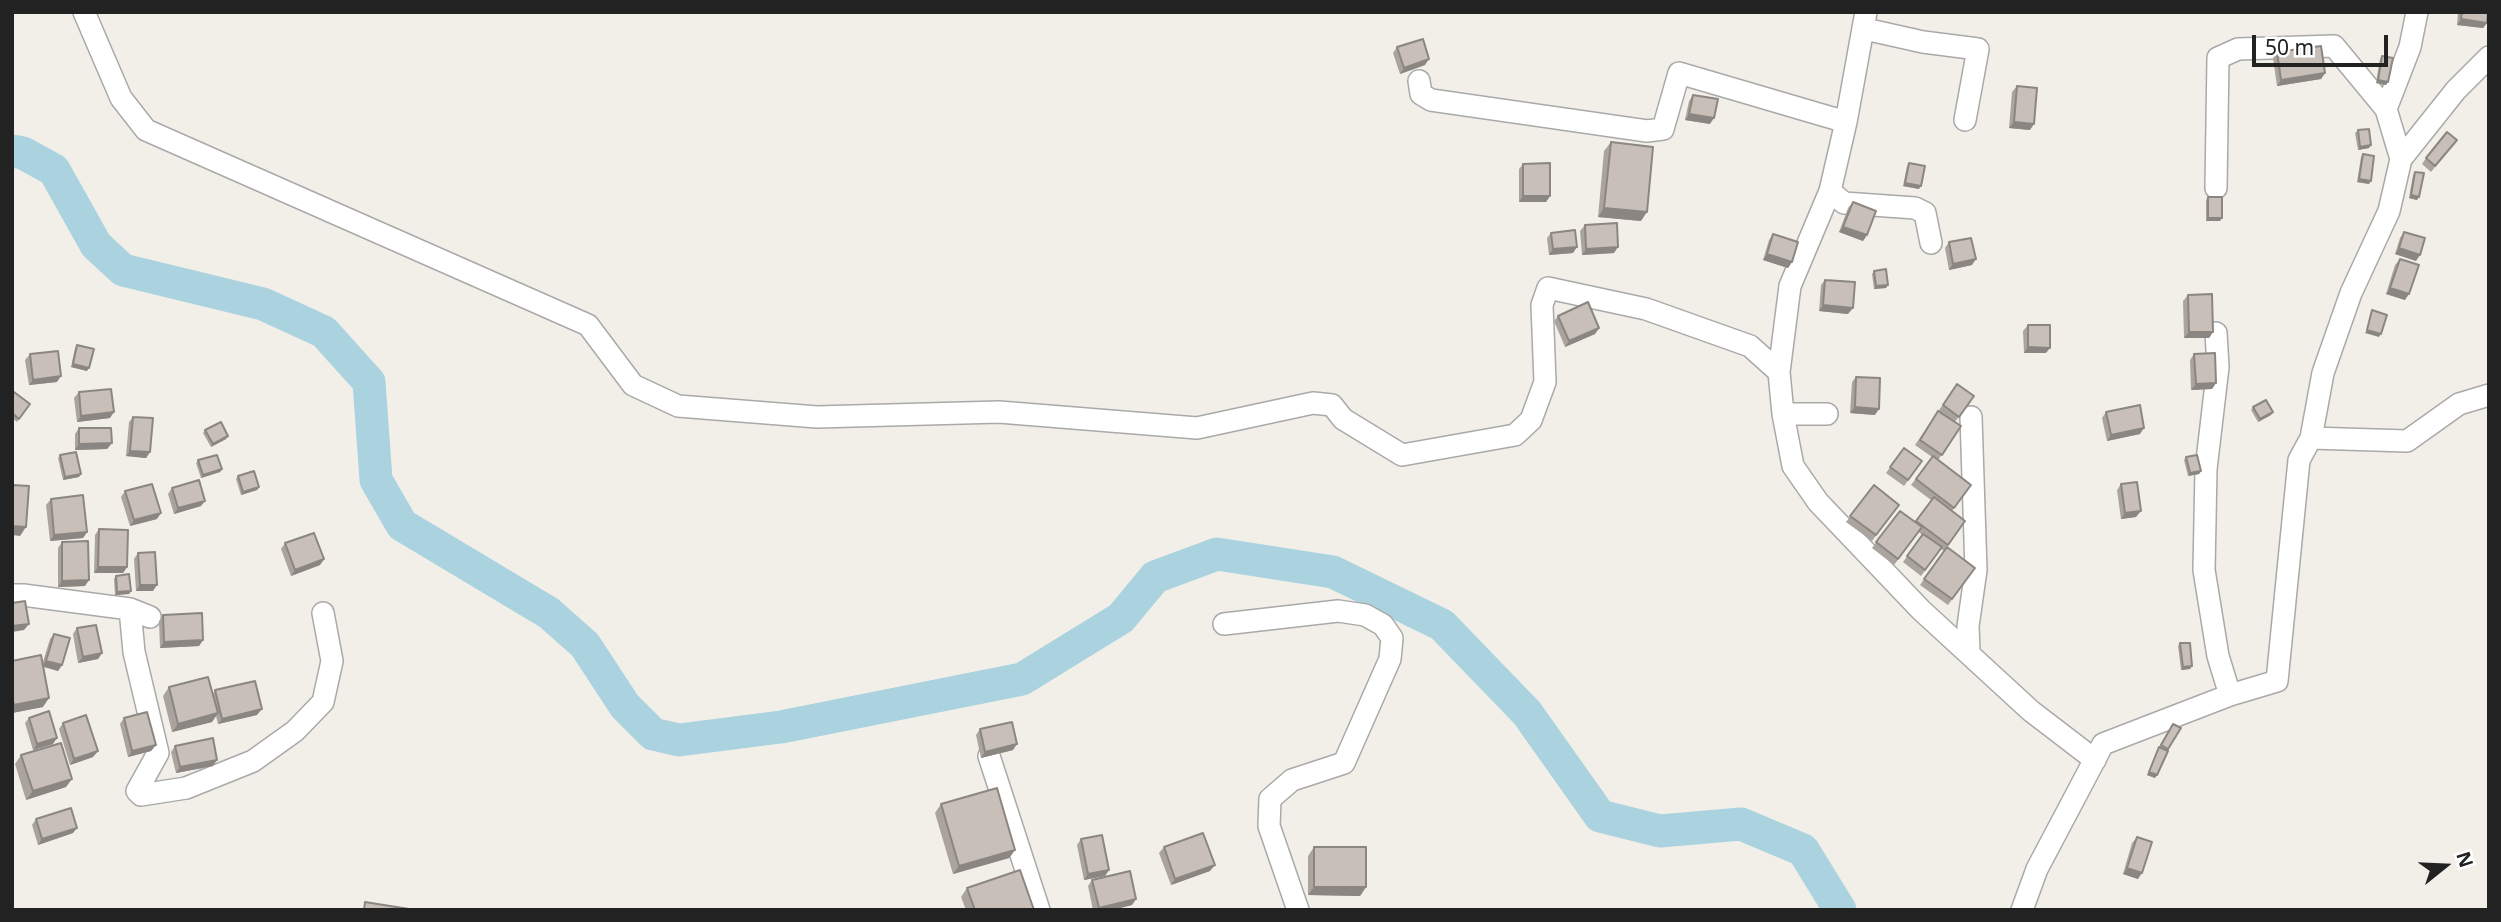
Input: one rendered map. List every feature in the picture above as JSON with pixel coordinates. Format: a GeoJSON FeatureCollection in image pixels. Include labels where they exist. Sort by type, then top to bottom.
{"type":"FeatureCollection","features":[{"type":"Feature","properties":{"kind":"street"},"geometry":{"type":"LineString","coordinates":[[84,12],[121,97],[146,130],[588,325],[633,385],[678,405],[817,417],[999,412],[1197,428],[1313,403],[1332,405],[1343,419],[1402,455],[1515,435],[1531,420],[1545,382],[1542,305],[1548,288],[1646,309],[1750,346],[1779,372]]}},
{"type":"Feature","properties":{"kind":"street"},"geometry":{"type":"LineString","coordinates":[[2386,109],[2410,47],[2417,12]]}},
{"type":"Feature","properties":{"kind":"street"},"geometry":{"type":"LineString","coordinates":[[1965,120],[1978,49],[1923,42],[1865,21],[1830,191],[1790,286],[1779,372],[1783,414],[1793,466],[1818,502],[1921,610],[2031,711],[2095,760]]}},
{"type":"Feature","properties":{"kind":"street"},"geometry":{"type":"LineString","coordinates":[[2216,188],[2218,58],[2238,49],[2334,46],[2386,109],[2401,159]]}},
{"type":"Feature","properties":{"kind":"street"},"geometry":{"type":"LineString","coordinates":[[2021,910],[2037,869],[2103,744],[2230,695],[2277,681],[2299,460],[2311,438],[2323,373],[2351,293],[2389,211],[2401,159],[2456,90],[2489,57]]}},
{"type":"Feature","properties":{"kind":"street"},"geometry":{"type":"LineString","coordinates":[[1419,81],[1421,94],[1431,100],[1647,131],[1662,128],[1679,72],[1846,122]]}},
{"type":"Feature","properties":{"kind":"street"},"geometry":{"type":"LineString","coordinates":[[1830,191],[1844,203],[1915,208],[1926,213],[1931,243]]}},
{"type":"Feature","properties":{"kind":"street"},"geometry":{"type":"LineString","coordinates":[[2216,334],[2218,368],[2206,469],[2204,570],[2218,656],[2230,695]]}},
{"type":"Feature","properties":{"kind":"street"},"geometry":{"type":"LineString","coordinates":[[2311,438],[2407,441],[2459,404],[2489,395]]}},
{"type":"Feature","properties":{"kind":"street"},"geometry":{"type":"LineString","coordinates":[[1783,414],[1827,414]]}},
{"type":"Feature","properties":{"kind":"street"},"geometry":{"type":"LineString","coordinates":[[1969,652],[1968,626],[1976,570],[1970,417]]}},
{"type":"Feature","properties":{"kind":"street"},"geometry":{"type":"LineString","coordinates":[[12,595],[23,594],[130,608],[150,617]]}},
{"type":"Feature","properties":{"kind":"street"},"geometry":{"type":"LineString","coordinates":[[130,608],[134,652],[158,753],[136,791],[141,795],[186,788],[253,761],[295,731],[323,702],[332,661],[323,613]]}},
{"type":"Feature","properties":{"kind":"street"},"geometry":{"type":"LineString","coordinates":[[1224,624],[1338,611],[1366,615],[1383,625],[1392,638],[1390,659],[1344,763],[1292,780],[1270,799],[1269,826],[1298,910]]}},
{"type":"Feature","properties":{"kind":"street"},"geometry":{"type":"LineString","coordinates":[[989,756],[1039,910]]}},
{"type":"Feature","properties":{"kind":"building"},"geometry":{"type":"Polygon","coordinates":[[[2462,12],[2488,12],[2487,23],[2461,19],[2462,12]]]}},
{"type":"Feature","properties":{"kind":"building"},"geometry":{"type":"Polygon","coordinates":[[[1423,39],[1429,59],[1404,68],[1397,47],[1423,39]]]}},
{"type":"Feature","properties":{"kind":"building"},"geometry":{"type":"Polygon","coordinates":[[[2321,46],[2325,73],[2281,80],[2277,52],[2321,46]]]}},
{"type":"Feature","properties":{"kind":"building"},"geometry":{"type":"Polygon","coordinates":[[[2382,56],[2393,58],[2388,82],[2378,80],[2382,56]]]}},
{"type":"Feature","properties":{"kind":"building"},"geometry":{"type":"Polygon","coordinates":[[[2017,86],[2037,88],[2034,124],[2014,122],[2017,86]]]}},
{"type":"Feature","properties":{"kind":"building"},"geometry":{"type":"Polygon","coordinates":[[[1693,95],[1718,99],[1714,118],[1689,114],[1693,95]]]}},
{"type":"Feature","properties":{"kind":"building"},"geometry":{"type":"Polygon","coordinates":[[[2369,129],[2371,145],[2360,147],[2358,130],[2369,129]]]}},
{"type":"Feature","properties":{"kind":"building"},"geometry":{"type":"Polygon","coordinates":[[[2447,132],[2457,140],[2435,166],[2426,158],[2447,132]]]}},
{"type":"Feature","properties":{"kind":"building"},"geometry":{"type":"Polygon","coordinates":[[[1611,142],[1653,147],[1647,212],[1604,208],[1611,142]]]}},
{"type":"Feature","properties":{"kind":"building"},"geometry":{"type":"Polygon","coordinates":[[[2363,154],[2374,156],[2371,181],[2359,179],[2363,154]]]}},
{"type":"Feature","properties":{"kind":"building"},"geometry":{"type":"Polygon","coordinates":[[[1550,163],[1550,196],[1523,196],[1523,164],[1550,163]]]}},
{"type":"Feature","properties":{"kind":"building"},"geometry":{"type":"Polygon","coordinates":[[[1909,163],[1925,166],[1921,186],[1905,183],[1909,163]]]}},
{"type":"Feature","properties":{"kind":"building"},"geometry":{"type":"Polygon","coordinates":[[[2415,172],[2424,173],[2419,197],[2411,195],[2415,172]]]}},
{"type":"Feature","properties":{"kind":"building"},"geometry":{"type":"Polygon","coordinates":[[[2208,197],[2222,197],[2222,218],[2208,218],[2208,197]]]}},
{"type":"Feature","properties":{"kind":"building"},"geometry":{"type":"Polygon","coordinates":[[[1853,202],[1876,211],[1867,235],[1843,227],[1853,202]]]}},
{"type":"Feature","properties":{"kind":"building"},"geometry":{"type":"Polygon","coordinates":[[[1617,223],[1618,247],[1586,249],[1585,225],[1617,223]]]}},
{"type":"Feature","properties":{"kind":"building"},"geometry":{"type":"Polygon","coordinates":[[[1575,230],[1577,247],[1553,249],[1551,233],[1575,230]]]}},
{"type":"Feature","properties":{"kind":"building"},"geometry":{"type":"Polygon","coordinates":[[[2404,232],[2425,238],[2420,255],[2399,248],[2404,232]]]}},
{"type":"Feature","properties":{"kind":"building"},"geometry":{"type":"Polygon","coordinates":[[[1773,234],[1798,242],[1792,262],[1767,254],[1773,234]]]}},
{"type":"Feature","properties":{"kind":"building"},"geometry":{"type":"Polygon","coordinates":[[[1971,238],[1976,259],[1953,264],[1949,242],[1971,238]]]}},
{"type":"Feature","properties":{"kind":"building"},"geometry":{"type":"Polygon","coordinates":[[[2400,259],[2419,265],[2409,294],[2390,288],[2400,259]]]}},
{"type":"Feature","properties":{"kind":"building"},"geometry":{"type":"Polygon","coordinates":[[[1886,269],[1888,285],[1876,286],[1874,271],[1886,269]]]}},
{"type":"Feature","properties":{"kind":"building"},"geometry":{"type":"Polygon","coordinates":[[[1825,280],[1855,282],[1853,308],[1823,305],[1825,280]]]}},
{"type":"Feature","properties":{"kind":"building"},"geometry":{"type":"Polygon","coordinates":[[[2212,294],[2213,332],[2189,332],[2188,295],[2212,294]]]}},
{"type":"Feature","properties":{"kind":"building"},"geometry":{"type":"Polygon","coordinates":[[[1588,302],[1599,328],[1569,341],[1558,316],[1588,302]]]}},
{"type":"Feature","properties":{"kind":"building"},"geometry":{"type":"Polygon","coordinates":[[[2372,310],[2387,315],[2381,334],[2367,330],[2372,310]]]}},
{"type":"Feature","properties":{"kind":"building"},"geometry":{"type":"Polygon","coordinates":[[[2028,325],[2050,325],[2050,348],[2028,347],[2028,325]]]}},
{"type":"Feature","properties":{"kind":"building"},"geometry":{"type":"Polygon","coordinates":[[[77,345],[94,349],[89,368],[73,364],[77,345]]]}},
{"type":"Feature","properties":{"kind":"building"},"geometry":{"type":"Polygon","coordinates":[[[58,351],[61,376],[33,380],[30,354],[58,351]]]}},
{"type":"Feature","properties":{"kind":"building"},"geometry":{"type":"Polygon","coordinates":[[[2215,353],[2216,383],[2196,384],[2194,354],[2215,353]]]}},
{"type":"Feature","properties":{"kind":"building"},"geometry":{"type":"Polygon","coordinates":[[[1856,377],[1880,378],[1879,409],[1855,407],[1856,377]]]}},
{"type":"Feature","properties":{"kind":"building"},"geometry":{"type":"Polygon","coordinates":[[[1957,384],[1974,396],[1959,417],[1943,405],[1957,384]]]}},
{"type":"Feature","properties":{"kind":"building"},"geometry":{"type":"Polygon","coordinates":[[[111,389],[114,412],[81,416],[79,392],[111,389]]]}},
{"type":"Feature","properties":{"kind":"building"},"geometry":{"type":"Polygon","coordinates":[[[14,392],[30,404],[19,419],[12,413],[14,392]]]}},
{"type":"Feature","properties":{"kind":"building"},"geometry":{"type":"Polygon","coordinates":[[[2266,400],[2273,412],[2260,419],[2253,407],[2266,400]]]}},
{"type":"Feature","properties":{"kind":"building"},"geometry":{"type":"Polygon","coordinates":[[[2140,405],[2144,428],[2111,435],[2106,412],[2140,405]]]}},
{"type":"Feature","properties":{"kind":"building"},"geometry":{"type":"Polygon","coordinates":[[[1938,411],[1961,426],[1942,455],[1920,440],[1938,411]]]}},
{"type":"Feature","properties":{"kind":"building"},"geometry":{"type":"Polygon","coordinates":[[[133,417],[153,418],[150,452],[130,451],[133,417]]]}},
{"type":"Feature","properties":{"kind":"building"},"geometry":{"type":"Polygon","coordinates":[[[221,422],[228,436],[213,444],[205,430],[221,422]]]}},
{"type":"Feature","properties":{"kind":"building"},"geometry":{"type":"Polygon","coordinates":[[[79,428],[111,428],[112,443],[79,444],[79,428]]]}},
{"type":"Feature","properties":{"kind":"building"},"geometry":{"type":"Polygon","coordinates":[[[1904,448],[1922,461],[1908,480],[1890,467],[1904,448]]]}},
{"type":"Feature","properties":{"kind":"building"},"geometry":{"type":"Polygon","coordinates":[[[76,452],[81,474],[65,477],[60,455],[76,452]]]}},
{"type":"Feature","properties":{"kind":"building"},"geometry":{"type":"Polygon","coordinates":[[[217,455],[222,469],[203,475],[198,460],[217,455]]]}},
{"type":"Feature","properties":{"kind":"building"},"geometry":{"type":"Polygon","coordinates":[[[2197,455],[2201,471],[2190,473],[2186,457],[2197,455]]]}},
{"type":"Feature","properties":{"kind":"building"},"geometry":{"type":"Polygon","coordinates":[[[1933,456],[1971,485],[1954,508],[1916,479],[1933,456]]]}},
{"type":"Feature","properties":{"kind":"building"},"geometry":{"type":"Polygon","coordinates":[[[254,471],[259,487],[243,492],[238,476],[254,471]]]}},
{"type":"Feature","properties":{"kind":"building"},"geometry":{"type":"Polygon","coordinates":[[[199,480],[205,501],[178,508],[172,488],[199,480]]]}},
{"type":"Feature","properties":{"kind":"building"},"geometry":{"type":"Polygon","coordinates":[[[2137,482],[2141,511],[2125,513],[2121,484],[2137,482]]]}},
{"type":"Feature","properties":{"kind":"building"},"geometry":{"type":"Polygon","coordinates":[[[152,484],[161,513],[134,520],[125,491],[152,484]]]}},
{"type":"Feature","properties":{"kind":"building"},"geometry":{"type":"Polygon","coordinates":[[[12,485],[29,486],[26,527],[12,526],[12,485]]]}},
{"type":"Feature","properties":{"kind":"building"},"geometry":{"type":"Polygon","coordinates":[[[1874,485],[1899,505],[1876,535],[1850,516],[1874,485]]]}},
{"type":"Feature","properties":{"kind":"building"},"geometry":{"type":"Polygon","coordinates":[[[83,495],[87,532],[54,535],[51,499],[83,495]]]}},
{"type":"Feature","properties":{"kind":"building"},"geometry":{"type":"Polygon","coordinates":[[[1934,497],[1965,521],[1948,545],[1916,521],[1934,497]]]}},
{"type":"Feature","properties":{"kind":"building"},"geometry":{"type":"Polygon","coordinates":[[[1900,511],[1922,527],[1898,559],[1876,542],[1900,511]]]}},
{"type":"Feature","properties":{"kind":"building"},"geometry":{"type":"Polygon","coordinates":[[[99,529],[128,530],[127,567],[98,567],[99,529]]]}},
{"type":"Feature","properties":{"kind":"building"},"geometry":{"type":"Polygon","coordinates":[[[314,533],[324,559],[295,570],[285,543],[314,533]]]}},
{"type":"Feature","properties":{"kind":"building"},"geometry":{"type":"Polygon","coordinates":[[[1923,534],[1942,547],[1925,570],[1907,556],[1923,534]]]}},
{"type":"Feature","properties":{"kind":"building"},"geometry":{"type":"Polygon","coordinates":[[[88,541],[89,580],[62,581],[62,542],[88,541]]]}},
{"type":"Feature","properties":{"kind":"building"},"geometry":{"type":"Polygon","coordinates":[[[1947,547],[1975,568],[1952,599],[1924,579],[1947,547]]]}},
{"type":"Feature","properties":{"kind":"building"},"geometry":{"type":"Polygon","coordinates":[[[155,552],[157,585],[140,585],[138,553],[155,552]]]}},
{"type":"Feature","properties":{"kind":"building"},"geometry":{"type":"Polygon","coordinates":[[[129,574],[131,591],[117,592],[116,576],[129,574]]]}},
{"type":"Feature","properties":{"kind":"building"},"geometry":{"type":"Polygon","coordinates":[[[25,601],[29,624],[12,626],[12,603],[25,601]]]}},
{"type":"Feature","properties":{"kind":"building"},"geometry":{"type":"Polygon","coordinates":[[[202,613],[203,640],[164,642],[163,615],[202,613]]]}},
{"type":"Feature","properties":{"kind":"building"},"geometry":{"type":"Polygon","coordinates":[[[96,625],[102,653],[83,657],[77,628],[96,625]]]}},
{"type":"Feature","properties":{"kind":"building"},"geometry":{"type":"Polygon","coordinates":[[[54,634],[70,638],[62,665],[46,661],[54,634]]]}},
{"type":"Feature","properties":{"kind":"building"},"geometry":{"type":"Polygon","coordinates":[[[2180,643],[2190,643],[2192,666],[2183,667],[2180,643]]]}},
{"type":"Feature","properties":{"kind":"building"},"geometry":{"type":"Polygon","coordinates":[[[41,655],[49,698],[14,705],[12,661],[41,655]]]}},
{"type":"Feature","properties":{"kind":"building"},"geometry":{"type":"Polygon","coordinates":[[[208,677],[218,713],[178,724],[169,687],[208,677]]]}},
{"type":"Feature","properties":{"kind":"building"},"geometry":{"type":"Polygon","coordinates":[[[255,681],[262,709],[222,719],[215,690],[255,681]]]}},
{"type":"Feature","properties":{"kind":"building"},"geometry":{"type":"Polygon","coordinates":[[[49,711],[57,738],[37,744],[29,718],[49,711]]]}},
{"type":"Feature","properties":{"kind":"building"},"geometry":{"type":"Polygon","coordinates":[[[147,712],[156,745],[132,751],[124,718],[147,712]]]}},
{"type":"Feature","properties":{"kind":"building"},"geometry":{"type":"Polygon","coordinates":[[[86,715],[98,751],[74,759],[63,723],[86,715]]]}},
{"type":"Feature","properties":{"kind":"building"},"geometry":{"type":"Polygon","coordinates":[[[1012,722],[1017,744],[985,752],[980,729],[1012,722]]]}},
{"type":"Feature","properties":{"kind":"building"},"geometry":{"type":"Polygon","coordinates":[[[2173,724],[2181,728],[2168,749],[2161,745],[2173,724]]]}},
{"type":"Feature","properties":{"kind":"building"},"geometry":{"type":"Polygon","coordinates":[[[213,738],[217,760],[180,767],[175,746],[213,738]]]}},
{"type":"Feature","properties":{"kind":"building"},"geometry":{"type":"Polygon","coordinates":[[[61,743],[72,779],[33,791],[21,755],[61,743]]]}},
{"type":"Feature","properties":{"kind":"building"},"geometry":{"type":"Polygon","coordinates":[[[2159,747],[2168,751],[2157,775],[2149,772],[2159,747]]]}},
{"type":"Feature","properties":{"kind":"building"},"geometry":{"type":"Polygon","coordinates":[[[997,788],[1015,850],[959,866],[941,804],[997,788]]]}},
{"type":"Feature","properties":{"kind":"building"},"geometry":{"type":"Polygon","coordinates":[[[71,808],[77,828],[42,839],[36,819],[71,808]]]}},
{"type":"Feature","properties":{"kind":"building"},"geometry":{"type":"Polygon","coordinates":[[[1203,833],[1215,865],[1175,879],[1164,847],[1203,833]]]}},
{"type":"Feature","properties":{"kind":"building"},"geometry":{"type":"Polygon","coordinates":[[[1102,835],[1109,870],[1088,874],[1081,839],[1102,835]]]}},
{"type":"Feature","properties":{"kind":"building"},"geometry":{"type":"Polygon","coordinates":[[[2137,837],[2152,842],[2142,873],[2127,868],[2137,837]]]}},
{"type":"Feature","properties":{"kind":"building"},"geometry":{"type":"Polygon","coordinates":[[[1314,847],[1366,847],[1366,887],[1314,887],[1314,847]]]}},
{"type":"Feature","properties":{"kind":"building"},"geometry":{"type":"Polygon","coordinates":[[[1020,870],[1034,910],[975,910],[967,888],[1020,870]]]}},
{"type":"Feature","properties":{"kind":"building"},"geometry":{"type":"Polygon","coordinates":[[[1130,871],[1136,899],[1099,908],[1092,880],[1130,871]]]}},
{"type":"Feature","properties":{"kind":"building"},"geometry":{"type":"Polygon","coordinates":[[[365,902],[409,909],[364,910],[365,902]]]}},
{"type":"Feature","properties":{"kind":"waterway"},"geometry":{"type":"LineString","coordinates":[[12,151],[23,153],[54,170],[96,245],[123,270],[263,304],[324,332],[369,382],[376,480],[402,525],[549,613],[585,645],[625,706],[653,734],[679,740],[781,727],[1022,679],[1121,618],[1155,577],[1217,554],[1333,572],[1442,625],[1527,713],[1600,816],[1660,831],[1741,824],[1803,850],[1840,910]]}}]}
